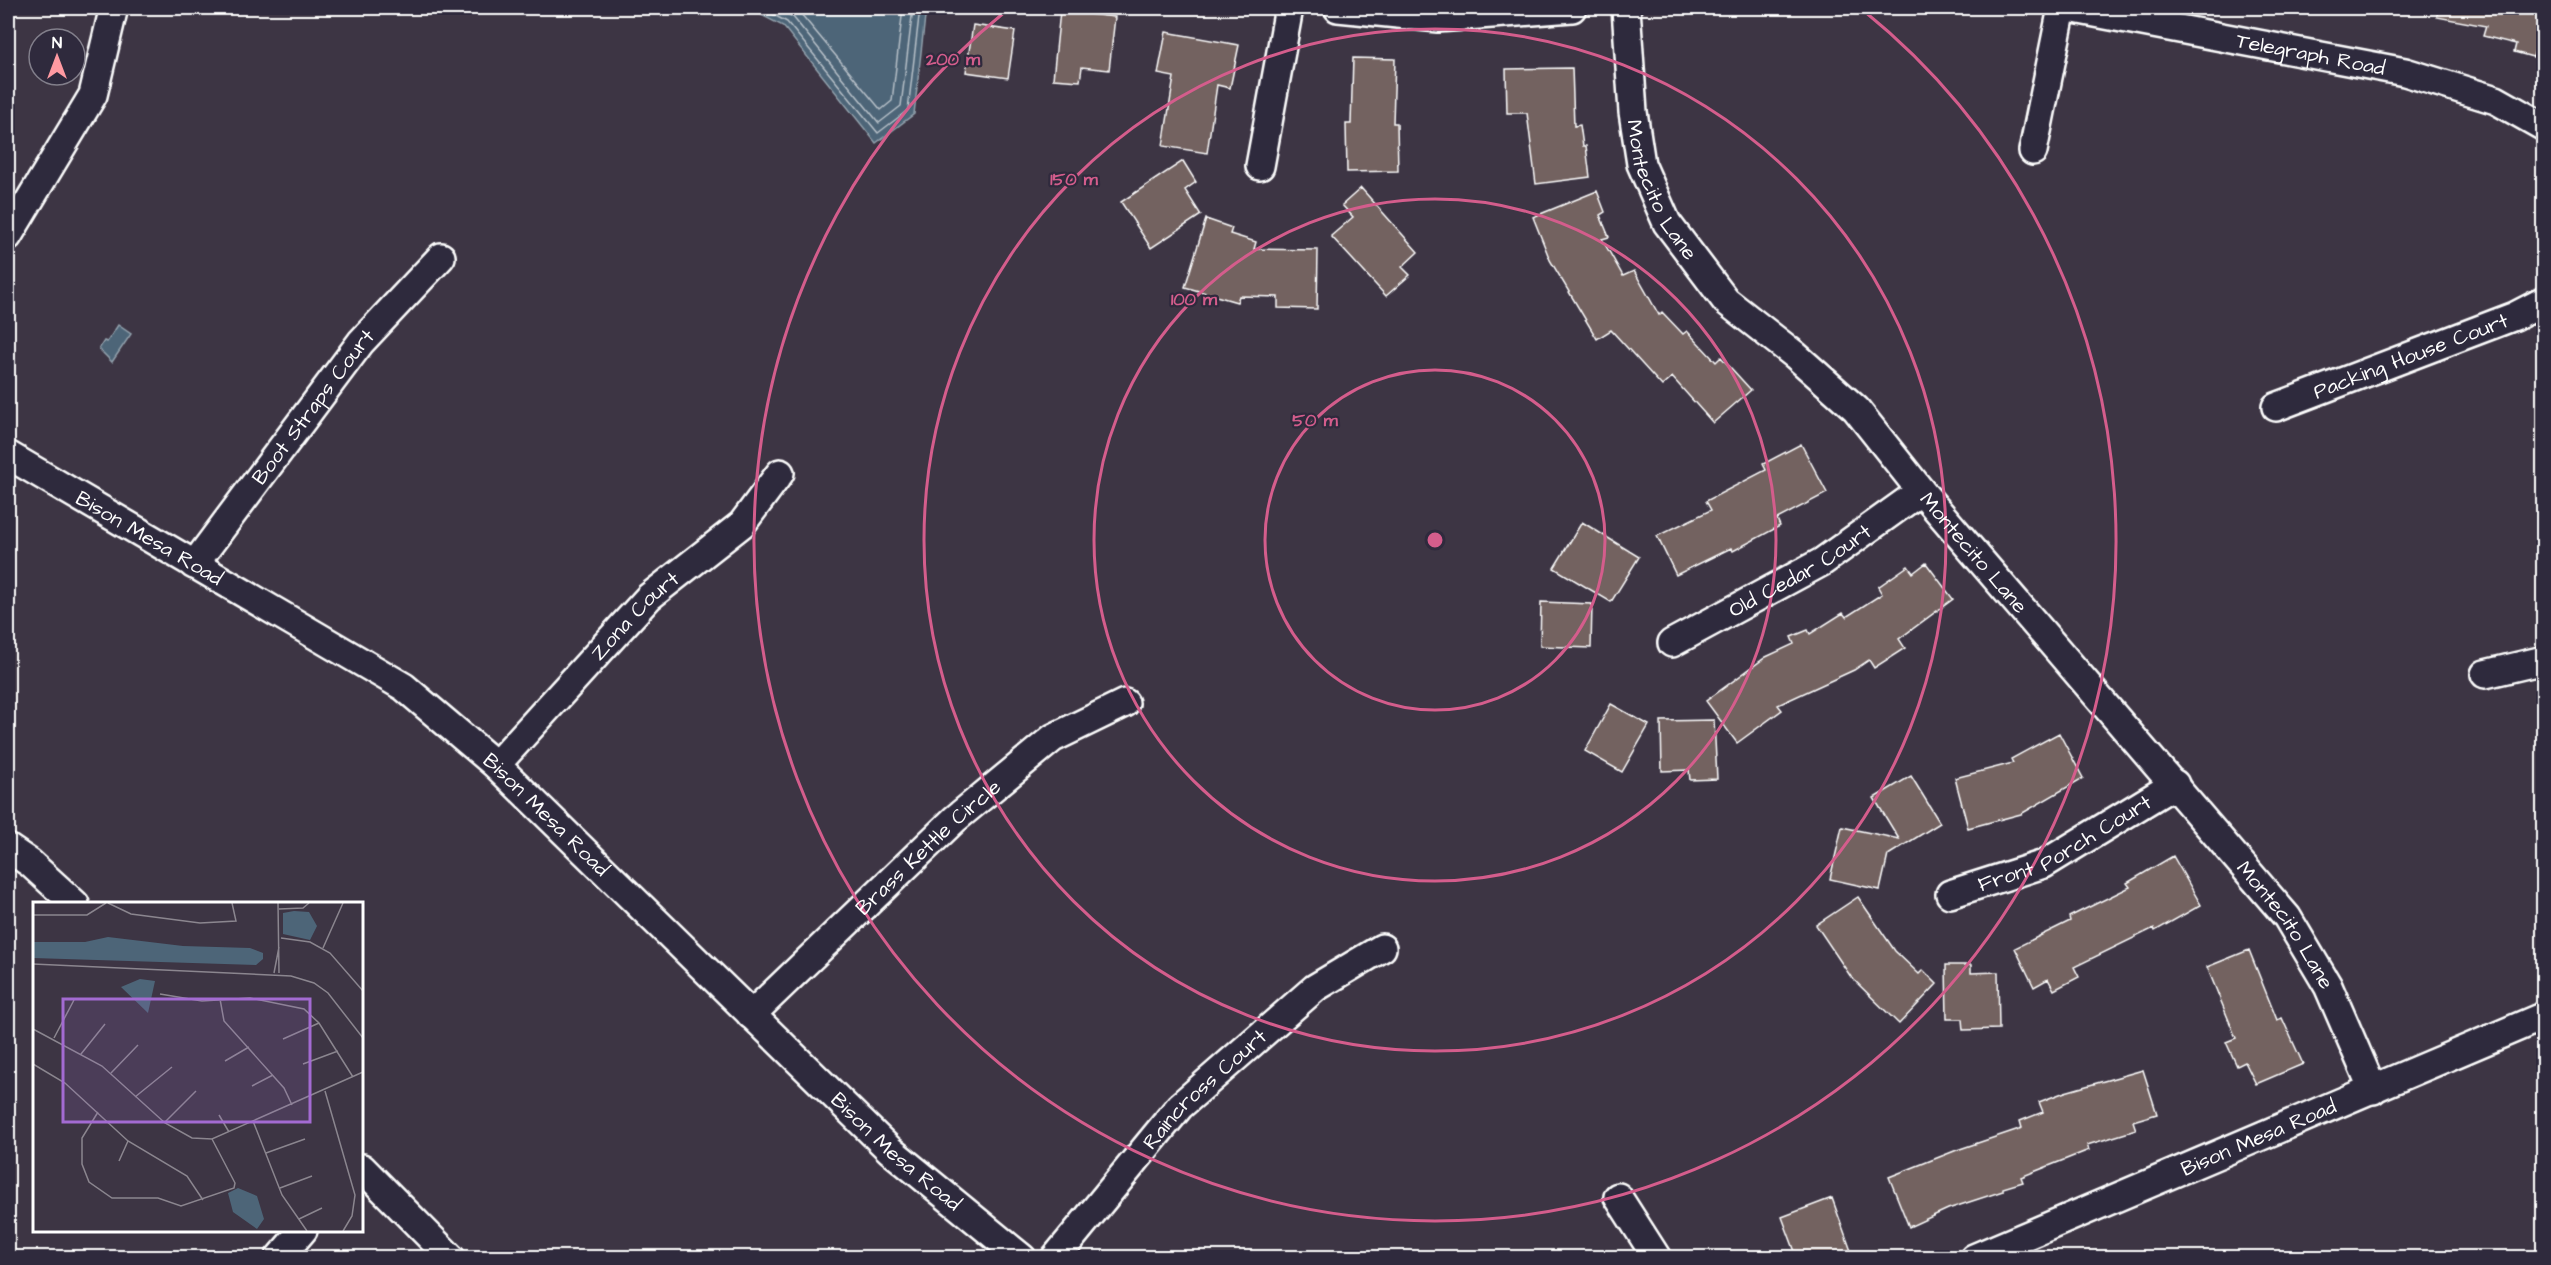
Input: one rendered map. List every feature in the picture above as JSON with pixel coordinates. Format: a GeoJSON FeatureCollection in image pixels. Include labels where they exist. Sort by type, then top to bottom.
{"type":"FeatureCollection","features":[{"type":"Feature","properties":{"kind":"street"},"geometry":{"type":"LineString","coordinates":[[1260,166],[1289,8]]}},
{"type":"Feature","properties":{"kind":"street"},"geometry":{"type":"LineString","coordinates":[[1338,8],[1438,18],[1572,8]]}},
{"type":"Feature","properties":{"kind":"street","name":"Montecito Lane"},"geometry":{"type":"LineString","coordinates":[[1626,8],[1634,112],[1641,164],[1667,223],[1726,301],[1795,354],[1856,409],[1921,490],[2287,917],[2328,986],[2373,1090]]}},
{"type":"Feature","properties":{"kind":"street"},"geometry":{"type":"LineString","coordinates":[[2033,151],[2062,8]]}},
{"type":"Feature","properties":{"kind":"street","name":"Telegraph Road"},"geometry":{"type":"LineString","coordinates":[[2069,8],[2405,72],[2496,100],[2544,127]]}},
{"type":"Feature","properties":{"kind":"street"},"geometry":{"type":"LineString","coordinates":[[8,236],[93,95],[113,12]]}},
{"type":"Feature","properties":{"kind":"street","name":"Boot Straps Court"},"geometry":{"type":"LineString","coordinates":[[194,565],[361,342],[441,257]]}},
{"type":"Feature","properties":{"kind":"street","name":"Packing House Court"},"geometry":{"type":"LineString","coordinates":[[2276,407],[2515,316],[2544,301]]}},
{"type":"Feature","properties":{"kind":"street","name":"Bison Mesa Road"},"geometry":{"type":"LineString","coordinates":[[8,455],[404,687],[496,765],[890,1150],[1022,1257]]}},
{"type":"Feature","properties":{"kind":"street","name":"Zona Court"},"geometry":{"type":"LineString","coordinates":[[496,765],[649,597],[742,524],[780,473]]}},
{"type":"Feature","properties":{"kind":"street","name":"Old Cedar Court"},"geometry":{"type":"LineString","coordinates":[[1672,643],[1822,562],[1921,490]]}},
{"type":"Feature","properties":{"kind":"street"},"geometry":{"type":"LineString","coordinates":[[2485,674],[2544,660]]}},
{"type":"Feature","properties":{"kind":"street","name":"Brass Kettle Circle"},"geometry":{"type":"LineString","coordinates":[[751,1015],[954,819],[1053,738],[1125,703]]}},
{"type":"Feature","properties":{"kind":"street","name":"Front Porch Court"},"geometry":{"type":"LineString","coordinates":[[1950,894],[2044,864],[2175,784]]}},
{"type":"Feature","properties":{"kind":"street"},"geometry":{"type":"LineString","coordinates":[[8,848],[30,863],[74,902]]}},
{"type":"Feature","properties":{"kind":"street","name":"Raincross Court"},"geometry":{"type":"LineString","coordinates":[[1055,1257],[1180,1106],[1315,988],[1382,948]]}},
{"type":"Feature","properties":{"kind":"street","name":"Bison Mesa Road"},"geometry":{"type":"LineString","coordinates":[[1974,1257],[2544,1016]]}},
{"type":"Feature","properties":{"kind":"street"},"geometry":{"type":"LineString","coordinates":[[363,1170],[451,1257]]}},
{"type":"Feature","properties":{"kind":"street"},"geometry":{"type":"LineString","coordinates":[[1618,1197],[1657,1257]]}},
{"type":"Feature","properties":{"kind":"street"},"geometry":{"type":"LineString","coordinates":[[279,1257],[301,1232]]}},
{"type":"Feature","properties":{"kind":"water"},"geometry":{"type":"Polygon","coordinates":[[[748,8],[926,8],[914,114],[876,143],[783,26],[748,8]]]}},
{"type":"Feature","properties":{"kind":"water"},"geometry":{"type":"Polygon","coordinates":[[[118,325],[131,334],[112,362],[99,349],[104,341],[107,342],[118,325]]]}},
{"type":"Feature","properties":{"kind":"building"},"geometry":{"type":"Polygon","coordinates":[[[2438,8],[2544,8],[2544,17],[2533,57],[2514,52],[2516,44],[2483,36],[2486,26],[2437,17],[2438,8]]]}},
{"type":"Feature","properties":{"kind":"building"},"geometry":{"type":"Polygon","coordinates":[[[1060,11],[1115,17],[1109,70],[1082,67],[1080,81],[1053,79],[1060,11]]]}},
{"type":"Feature","properties":{"kind":"building"},"geometry":{"type":"Polygon","coordinates":[[[973,25],[1015,31],[1008,78],[966,72],[973,25]]]}},
{"type":"Feature","properties":{"kind":"building"},"geometry":{"type":"Polygon","coordinates":[[[1166,32],[1239,45],[1230,88],[1217,85],[1207,153],[1163,146],[1174,77],[1158,74],[1166,32]]]}},
{"type":"Feature","properties":{"kind":"building"},"geometry":{"type":"Polygon","coordinates":[[[1353,58],[1395,59],[1393,123],[1397,123],[1398,171],[1347,172],[1346,124],[1351,124],[1353,58]]]}},
{"type":"Feature","properties":{"kind":"building"},"geometry":{"type":"Polygon","coordinates":[[[1572,68],[1574,126],[1580,125],[1583,146],[1586,146],[1590,177],[1536,184],[1527,113],[1507,113],[1506,69],[1572,68]]]}},
{"type":"Feature","properties":{"kind":"building"},"geometry":{"type":"Polygon","coordinates":[[[1183,161],[1196,182],[1185,190],[1201,215],[1151,248],[1121,202],[1183,161]]]}},
{"type":"Feature","properties":{"kind":"building"},"geometry":{"type":"Polygon","coordinates":[[[1361,188],[1418,252],[1402,267],[1410,275],[1386,296],[1331,236],[1353,217],[1342,205],[1361,188]]]}},
{"type":"Feature","properties":{"kind":"building"},"geometry":{"type":"Polygon","coordinates":[[[1597,191],[1605,212],[1600,215],[1609,237],[1602,239],[1623,276],[1634,271],[1659,315],[1662,312],[1683,334],[1687,331],[1716,362],[1721,357],[1751,390],[1713,423],[1672,377],[1662,386],[1611,330],[1597,339],[1550,260],[1533,217],[1597,191]]]}},
{"type":"Feature","properties":{"kind":"building"},"geometry":{"type":"Polygon","coordinates":[[[1206,219],[1232,228],[1230,234],[1256,242],[1254,249],[1318,250],[1317,309],[1278,308],[1278,297],[1239,296],[1237,302],[1185,287],[1206,219]]]}},
{"type":"Feature","properties":{"kind":"building"},"geometry":{"type":"Polygon","coordinates":[[[1801,444],[1827,493],[1777,519],[1780,526],[1733,551],[1731,548],[1676,575],[1657,536],[1711,510],[1706,501],[1766,470],[1763,464],[1801,444]]]}},
{"type":"Feature","properties":{"kind":"building"},"geometry":{"type":"Polygon","coordinates":[[[1582,522],[1639,557],[1611,602],[1554,568],[1582,522]]]}},
{"type":"Feature","properties":{"kind":"building"},"geometry":{"type":"Polygon","coordinates":[[[1926,563],[1953,599],[1899,639],[1905,648],[1874,668],[1869,660],[1854,670],[1778,705],[1782,710],[1737,743],[1706,701],[1766,657],[1794,644],[1791,637],[1808,630],[1810,634],[1843,613],[1846,617],[1882,594],[1878,587],[1908,566],[1913,573],[1926,563]]]}},
{"type":"Feature","properties":{"kind":"building"},"geometry":{"type":"Polygon","coordinates":[[[1541,602],[1592,604],[1591,648],[1540,646],[1541,602]]]}},
{"type":"Feature","properties":{"kind":"building"},"geometry":{"type":"Polygon","coordinates":[[[1611,704],[1649,725],[1622,772],[1585,751],[1611,704]]]}},
{"type":"Feature","properties":{"kind":"building"},"geometry":{"type":"Polygon","coordinates":[[[1714,720],[1717,779],[1690,780],[1689,770],[1662,771],[1661,721],[1714,720]]]}},
{"type":"Feature","properties":{"kind":"building"},"geometry":{"type":"Polygon","coordinates":[[[2059,733],[2083,778],[2021,814],[1968,828],[1955,778],[2013,763],[2011,759],[2059,733]]]}},
{"type":"Feature","properties":{"kind":"building"},"geometry":{"type":"Polygon","coordinates":[[[1911,776],[1940,823],[1888,855],[1880,890],[1830,879],[1842,827],[1899,839],[1874,798],[1911,776]]]}},
{"type":"Feature","properties":{"kind":"building"},"geometry":{"type":"Polygon","coordinates":[[[2173,856],[2201,905],[2155,931],[2154,928],[2074,967],[2079,977],[2054,990],[2048,979],[2034,987],[2015,948],[2070,921],[2069,917],[2130,887],[2127,883],[2173,856]]]}},
{"type":"Feature","properties":{"kind":"building"},"geometry":{"type":"Polygon","coordinates":[[[1858,897],[1895,951],[1919,974],[1923,970],[1937,984],[1899,1024],[1851,977],[1816,925],[1858,897]]]}},
{"type":"Feature","properties":{"kind":"building"},"geometry":{"type":"Polygon","coordinates":[[[2249,950],[2277,1020],[2282,1018],[2303,1064],[2256,1084],[2245,1062],[2237,1066],[2226,1042],[2236,1038],[2207,967],[2249,950]]]}},
{"type":"Feature","properties":{"kind":"building"},"geometry":{"type":"Polygon","coordinates":[[[1946,965],[1971,965],[1971,973],[1998,972],[1999,1029],[1963,1030],[1962,1019],[1947,1019],[1946,965]]]}},
{"type":"Feature","properties":{"kind":"building"},"geometry":{"type":"Polygon","coordinates":[[[2143,1070],[2157,1114],[2133,1121],[2136,1130],[2087,1145],[2089,1150],[2021,1177],[2023,1182],[1948,1209],[1909,1227],[1889,1177],[1957,1150],[2022,1128],[2020,1121],[2043,1112],[2039,1102],[2065,1092],[2143,1070]]]}},
{"type":"Feature","properties":{"kind":"building"},"geometry":{"type":"Polygon","coordinates":[[[1832,1198],[1851,1251],[1834,1257],[1797,1257],[1782,1217],[1832,1198]]]}}]}
